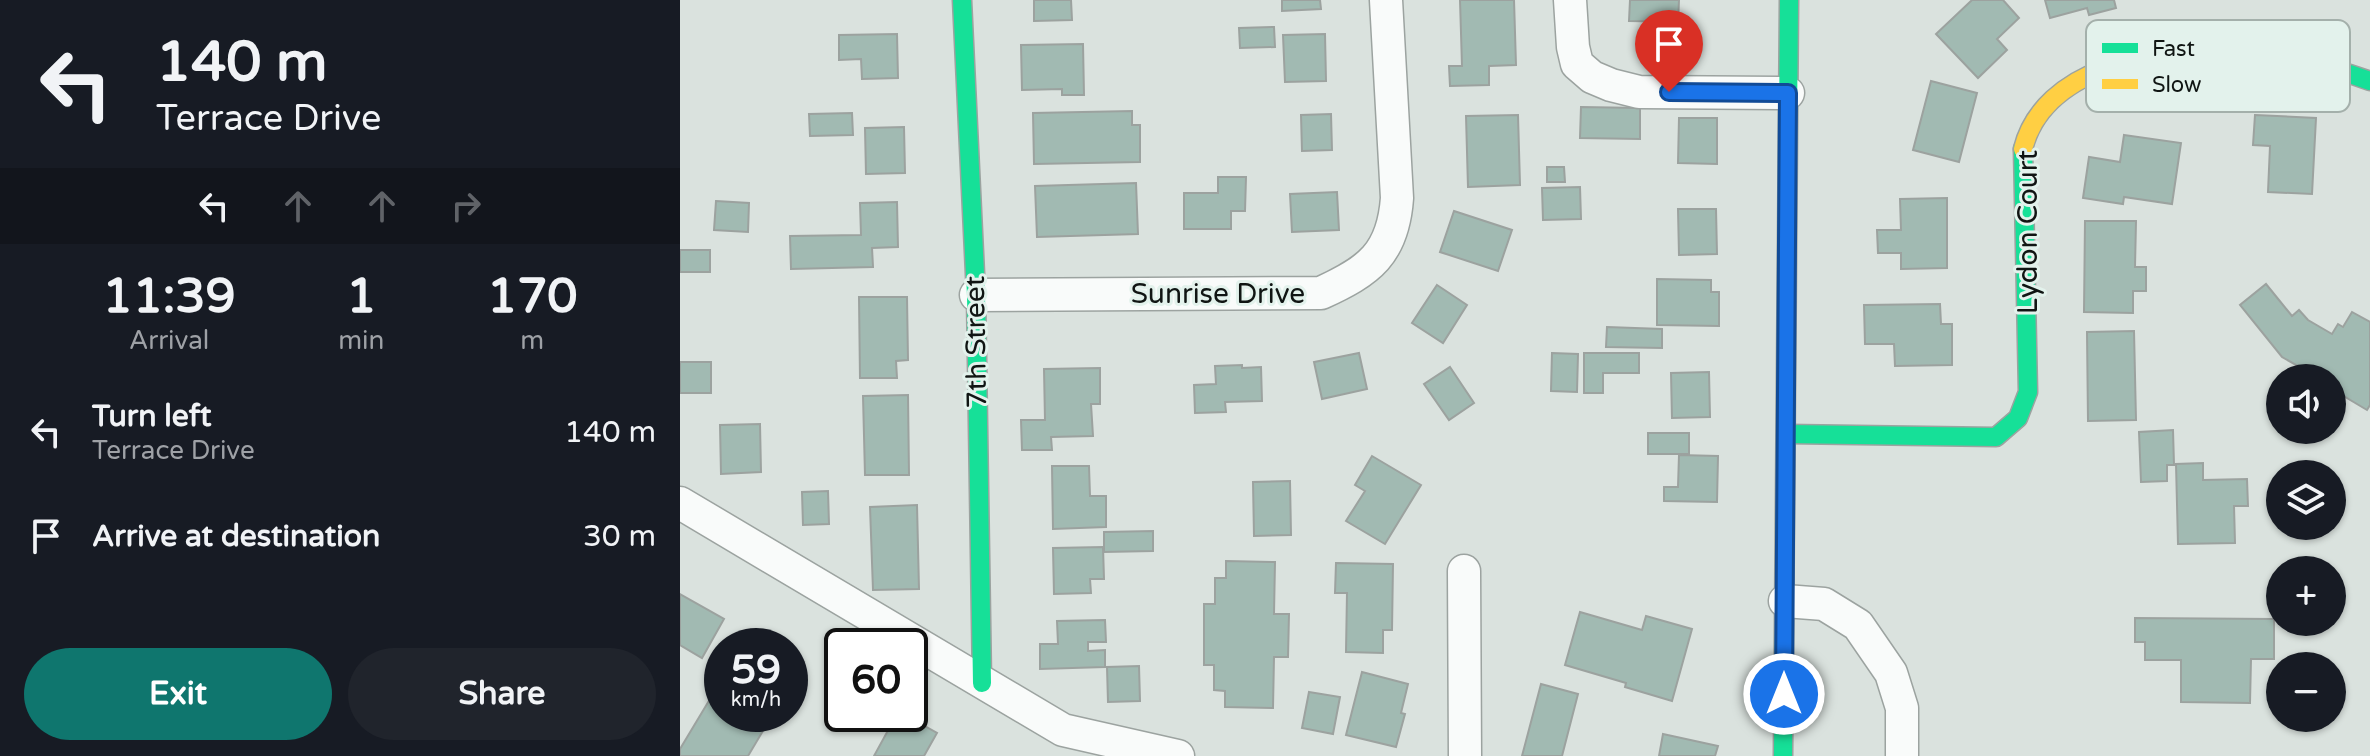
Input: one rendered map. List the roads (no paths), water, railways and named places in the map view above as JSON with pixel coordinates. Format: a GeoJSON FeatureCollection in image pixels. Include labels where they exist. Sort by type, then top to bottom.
{"type":"FeatureCollection","features":[{"type":"Feature","properties":{"kind":"street","name":"7th Street"},"geometry":{"type":"LineString","coordinates":[[962,0],[976,295],[982,683]]}},
{"type":"Feature","properties":{"kind":"street","name":"Sunrise Drive"},"geometry":{"type":"LineString","coordinates":[[976,295],[1321,293],[1356,277],[1384,250],[1396,221],[1386,0]]}},
{"type":"Feature","properties":{"kind":"street"},"geometry":{"type":"LineString","coordinates":[[1570,0],[1577,64],[1592,77],[1639,92],[1788,93]]}},
{"type":"Feature","properties":{"kind":"street"},"geometry":{"type":"LineString","coordinates":[[1783,756],[1789,0]]}},
{"type":"Feature","properties":{"kind":"street","name":"Lydon Court"},"geometry":{"type":"LineString","coordinates":[[2350,73],[2370,81]]}},
{"type":"Feature","properties":{"kind":"street","name":"Lydon Court"},"geometry":{"type":"LineString","coordinates":[[1787,434],[1996,437],[2018,418],[2028,392],[2023,146],[2045,105],[2086,76]]}},
{"type":"Feature","properties":{"kind":"street"},"geometry":{"type":"LineString","coordinates":[[680,503],[1063,730],[1178,756]]}},
{"type":"Feature","properties":{"kind":"street"},"geometry":{"type":"LineString","coordinates":[[1464,571],[1465,756]]}},
{"type":"Feature","properties":{"kind":"street"},"geometry":{"type":"LineString","coordinates":[[1785,601],[1824,604],[1858,625],[1891,673],[1902,708],[1902,756]]}}]}
